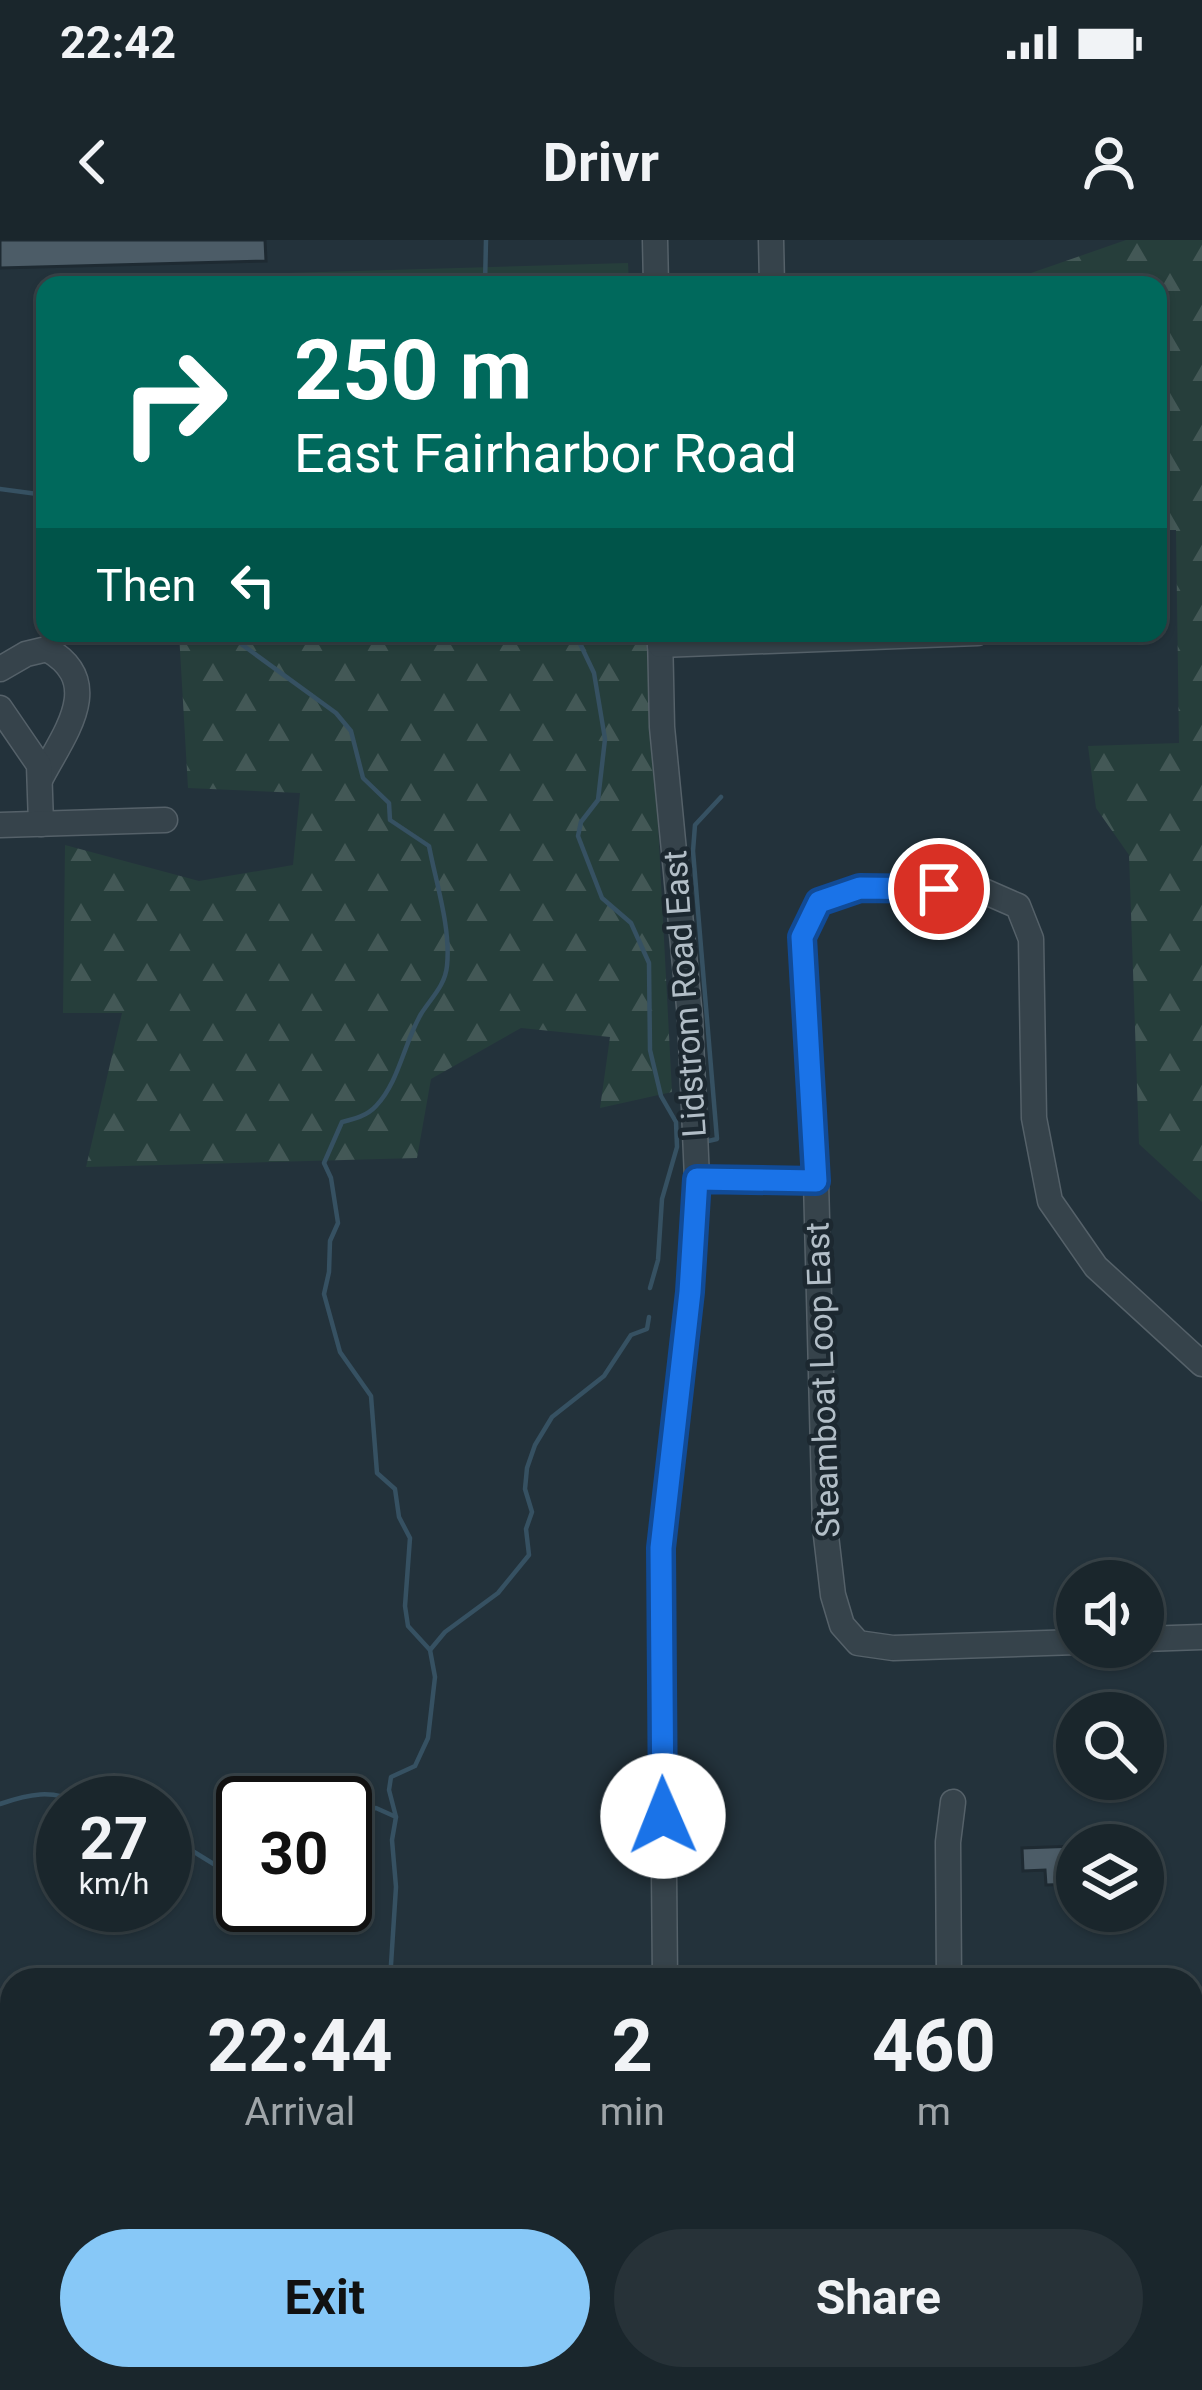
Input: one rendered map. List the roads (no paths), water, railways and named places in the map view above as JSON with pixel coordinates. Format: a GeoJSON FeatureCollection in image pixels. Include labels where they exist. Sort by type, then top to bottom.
{"type":"FeatureCollection","features":[{"type":"Feature","properties":{"kind":"street"},"geometry":{"type":"LineString","coordinates":[[655,240],[656,276]]}},
{"type":"Feature","properties":{"kind":"street"},"geometry":{"type":"LineString","coordinates":[[771,240],[772,276]]}},
{"type":"Feature","properties":{"kind":"street","name":"Lidstrom Road East"},"geometry":{"type":"LineString","coordinates":[[660,642],[662,727],[690,1017],[697,1179],[690,1292],[661,1548],[664,1968]]}},
{"type":"Feature","properties":{"kind":"street"},"geometry":{"type":"LineString","coordinates":[[0,669],[26,654],[47,649],[73,669],[79,687],[77,702],[40,780]]}},
{"type":"Feature","properties":{"kind":"street"},"geometry":{"type":"LineString","coordinates":[[0,708],[39,765],[41,824]]}},
{"type":"Feature","properties":{"kind":"street"},"geometry":{"type":"LineString","coordinates":[[0,825],[165,820]]}},
{"type":"Feature","properties":{"kind":"street","name":"Steamboat Loop East"},"geometry":{"type":"LineString","coordinates":[[1056,1643],[893,1648],[858,1643],[842,1625],[833,1595],[825,1527],[816,1181],[802,937],[819,902],[860,888],[979,889],[1018,906],[1031,939],[1034,1118],[1050,1201],[1096,1267],[1202,1364]]}},
{"type":"Feature","properties":{"kind":"street"},"geometry":{"type":"LineString","coordinates":[[697,1179],[816,1181]]}},
{"type":"Feature","properties":{"kind":"street"},"geometry":{"type":"LineString","coordinates":[[1164,1638],[1202,1637]]}},
{"type":"Feature","properties":{"kind":"street"},"geometry":{"type":"LineString","coordinates":[[949,1968],[948,1842],[953,1802]]}},
{"type":"Feature","properties":{"kind":"waterway"},"geometry":{"type":"LineString","coordinates":[[485,276],[486,240]]}},
{"type":"Feature","properties":{"kind":"waterway"},"geometry":{"type":"LineString","coordinates":[[0,489],[36,494]]}},
{"type":"Feature","properties":{"kind":"waterway"},"geometry":{"type":"LineString","coordinates":[[238,642],[336,713],[351,731],[363,778],[389,803],[390,820],[429,846],[447,936],[444,980],[415,1025],[390,1086],[372,1109],[342,1122],[324,1163],[338,1223],[330,1241],[324,1294],[340,1352],[371,1396],[377,1473],[395,1489],[399,1517],[410,1538],[408,1626],[430,1650],[435,1677],[428,1738],[415,1766],[391,1777],[389,1790],[396,1817],[391,1968]]}},
{"type":"Feature","properties":{"kind":"waterway"},"geometry":{"type":"LineString","coordinates":[[579,642],[594,673],[605,739],[598,800],[581,822],[578,836],[602,898],[631,923],[649,963],[650,1050],[661,1096],[676,1122],[677,1147],[662,1199],[658,1260],[650,1288]]}},
{"type":"Feature","properties":{"kind":"waterway"},"geometry":{"type":"LineString","coordinates":[[704,1142],[717,1139],[693,851],[695,825],[721,797]]}},
{"type":"Feature","properties":{"kind":"waterway"},"geometry":{"type":"LineString","coordinates":[[430,1650],[445,1632],[498,1593],[529,1555],[526,1529],[532,1512],[525,1489],[535,1445],[552,1417],[604,1376],[631,1335],[647,1329],[649,1317]]}},
{"type":"Feature","properties":{"kind":"waterway"},"geometry":{"type":"LineString","coordinates":[[0,1804],[36,1796]]}},
{"type":"Feature","properties":{"kind":"waterway"},"geometry":{"type":"LineString","coordinates":[[372,1809],[396,1817]]}},
{"type":"Feature","properties":{"kind":"waterway"},"geometry":{"type":"LineString","coordinates":[[192,1851],[216,1865]]}}]}
